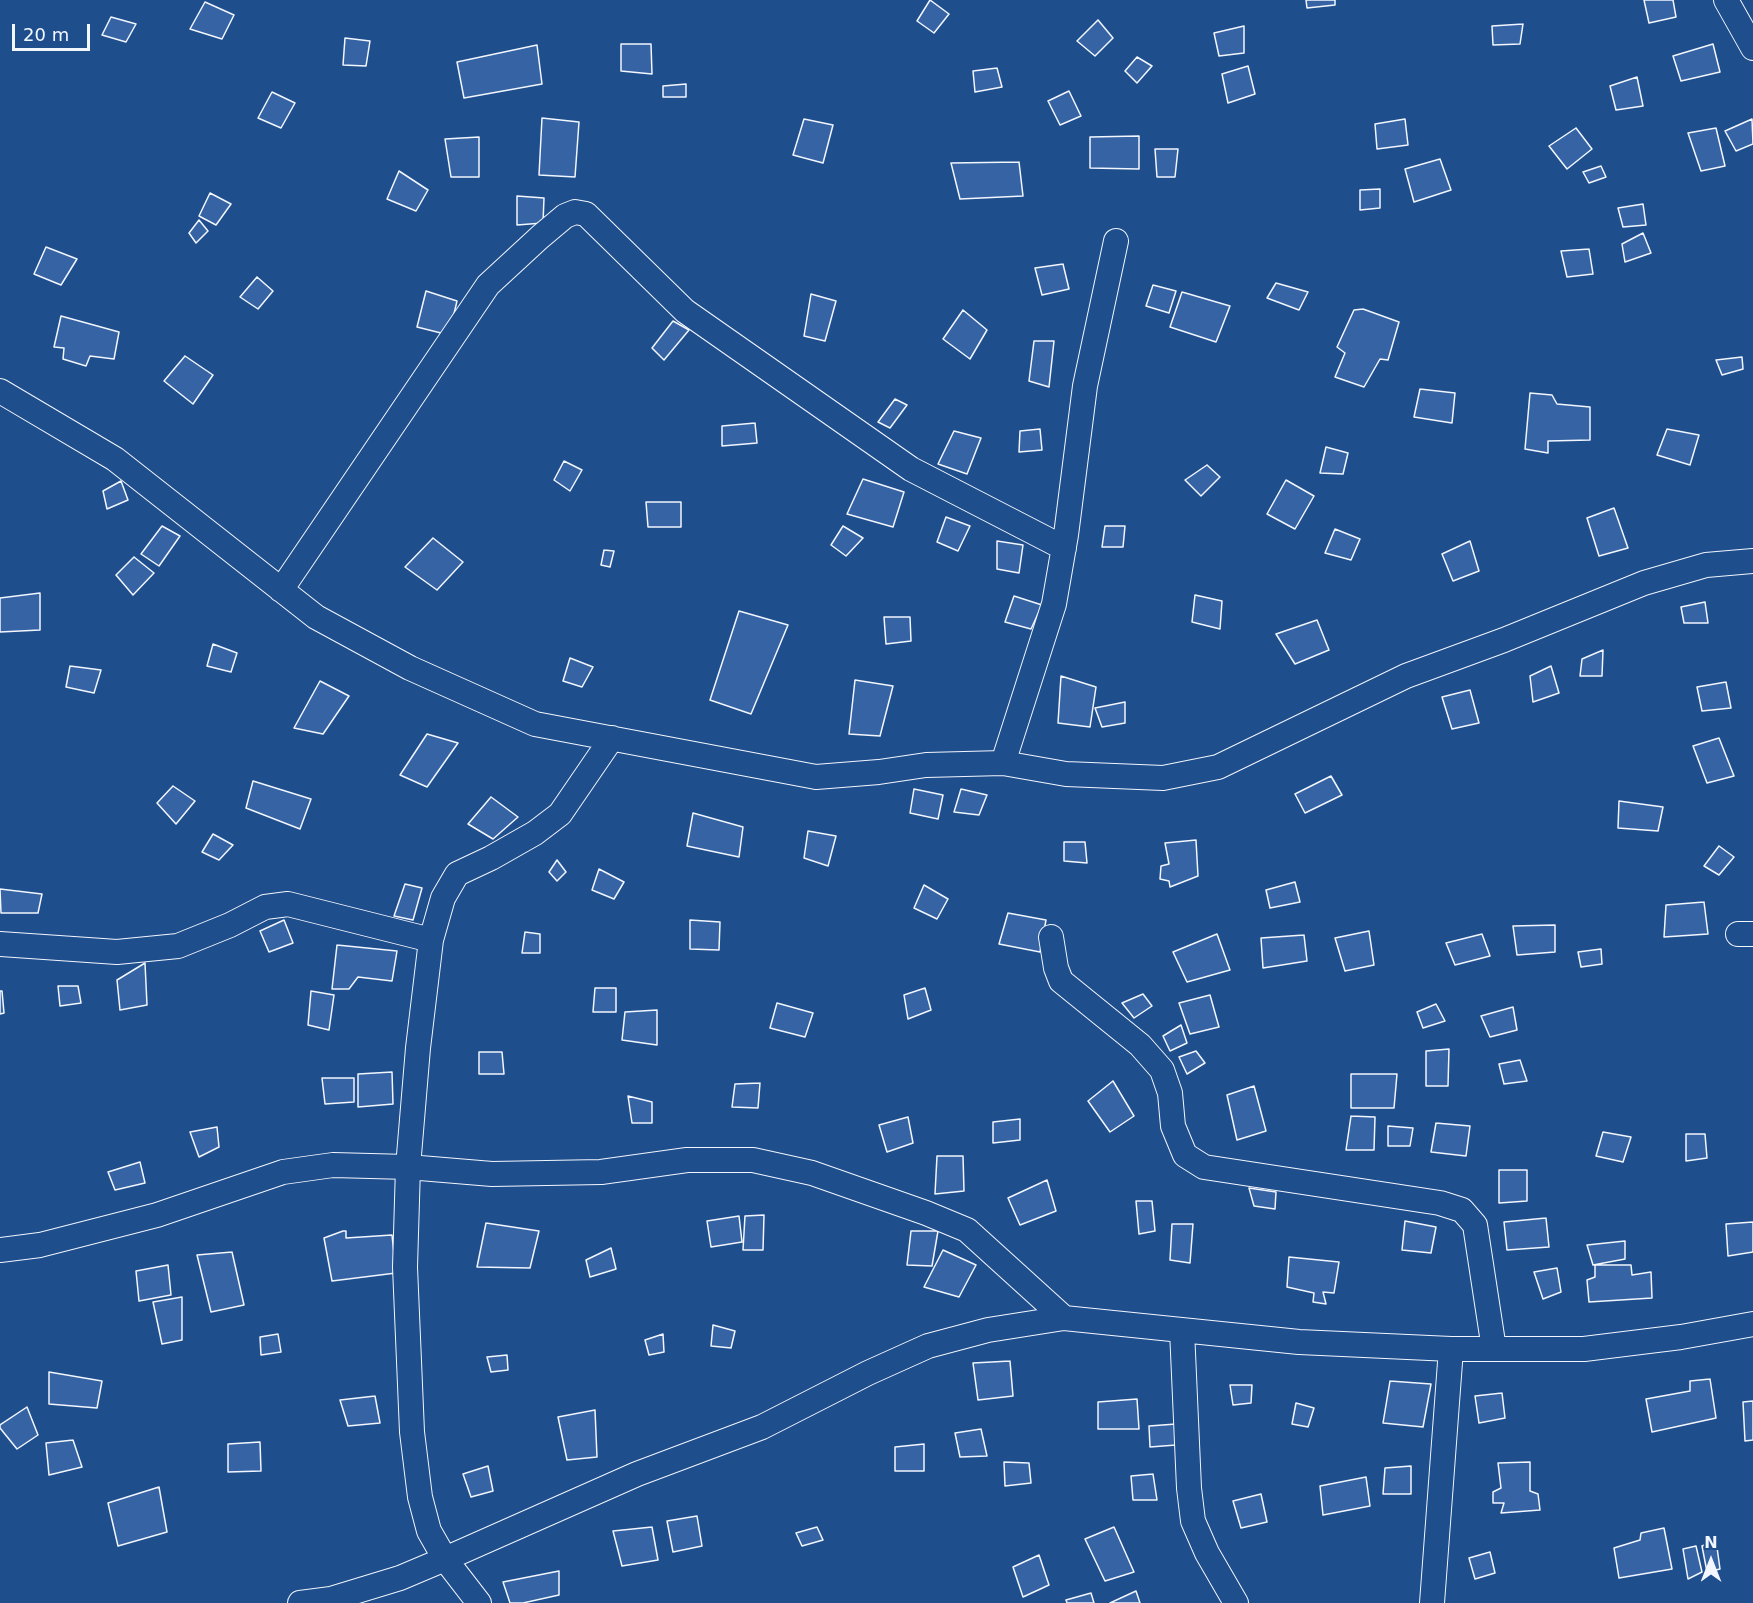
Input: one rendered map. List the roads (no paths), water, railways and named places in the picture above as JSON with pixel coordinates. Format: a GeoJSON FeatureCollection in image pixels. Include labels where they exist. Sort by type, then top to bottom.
{"type":"FeatureCollection","features":[{"type":"Feature","properties":{"kind":"street"},"geometry":{"type":"LineString","coordinates":[[1726,0],[1753,48]]}},
{"type":"Feature","properties":{"kind":"street"},"geometry":{"type":"LineString","coordinates":[[281,590],[488,285],[565,216],[575,212],[586,214],[685,311],[902,463],[1064,548]]}},
{"type":"Feature","properties":{"kind":"street"},"geometry":{"type":"LineString","coordinates":[[1003,763],[1054,604],[1064,548],[1085,386],[1116,241]]}},
{"type":"Feature","properties":{"kind":"street"},"geometry":{"type":"LineString","coordinates":[[0,391],[115,459],[316,617],[420,673],[535,724],[816,777],[879,772],[926,765],[1003,763],[1066,774],[1163,778],[1218,767],[1406,676],[1504,640],[1644,583],[1706,565],[1753,561]]}},
{"type":"Feature","properties":{"kind":"street"},"geometry":{"type":"LineString","coordinates":[[479,1603],[446,1559],[429,1531],[420,1497],[412,1432],[405,1267],[408,1167],[418,1048],[431,940],[443,898],[456,874],[535,833],[560,814],[612,738]]}},
{"type":"Feature","properties":{"kind":"street"},"geometry":{"type":"LineString","coordinates":[[0,944],[117,952],[178,946],[230,925],[265,907],[288,904],[431,940]]}},
{"type":"Feature","properties":{"kind":"street"},"geometry":{"type":"LineString","coordinates":[[1051,937],[1056,968],[1061,981],[1140,1045],[1162,1070],[1170,1093],[1173,1126],[1185,1155],[1204,1167],[1440,1203],[1462,1209],[1475,1226],[1494,1349]]}},
{"type":"Feature","properties":{"kind":"street"},"geometry":{"type":"LineString","coordinates":[[0,1250],[40,1245],[157,1215],[283,1172],[333,1165],[408,1167],[492,1174],[602,1172],[687,1160],[753,1160],[812,1173],[926,1213],[967,1230],[1064,1318]]}},
{"type":"Feature","properties":{"kind":"street"},"geometry":{"type":"LineString","coordinates":[[300,1603],[331,1599],[400,1578],[637,1474],[762,1427],[868,1373],[928,1346],[988,1330],[1064,1318],[1299,1342],[1450,1349],[1584,1349],[1681,1337],[1753,1324]]}},
{"type":"Feature","properties":{"kind":"street"},"geometry":{"type":"LineString","coordinates":[[1182,1330],[1189,1488],[1193,1521],[1207,1552],[1236,1603]]}},
{"type":"Feature","properties":{"kind":"street"},"geometry":{"type":"LineString","coordinates":[[1432,1603],[1450,1349]]}}]}
